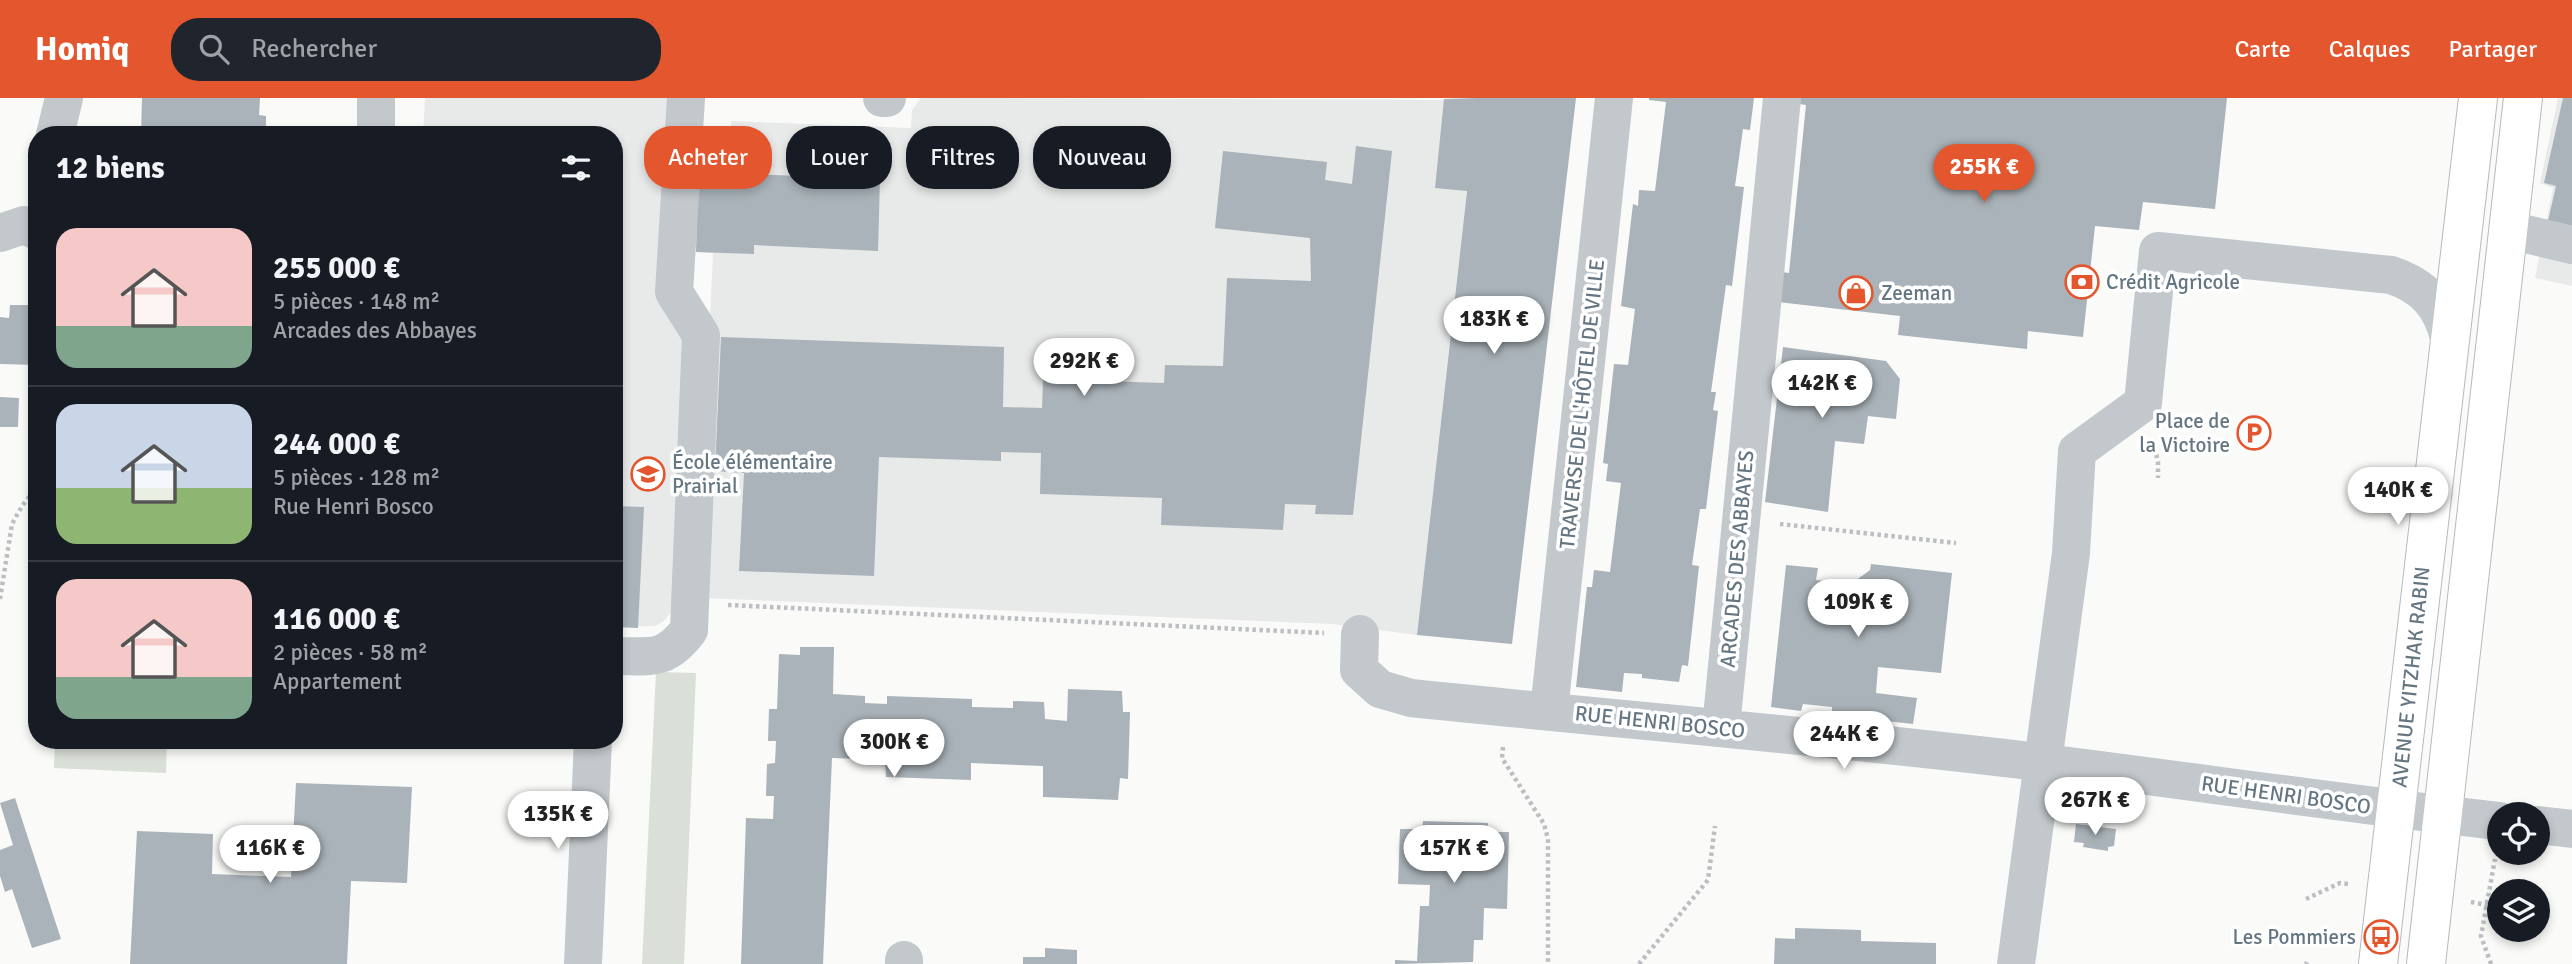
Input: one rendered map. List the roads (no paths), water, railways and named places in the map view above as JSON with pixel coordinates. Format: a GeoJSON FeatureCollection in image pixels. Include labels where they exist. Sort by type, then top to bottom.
{"type":"FeatureCollection","features":[{"type":"Feature","properties":{"kind":"main road","name":"AVENUE YITZHAK RABIN"},"geometry":{"type":"LineString","coordinates":[[2426,964],[2420,813],[2449,338],[2478,98]]}},
{"type":"Feature","properties":{"kind":"main road","name":"AVENUE YITZHAK RABIN"},"geometry":{"type":"LineString","coordinates":[[2378,964],[2420,813],[2509,230],[2523,98]]}},
{"type":"Feature","properties":{"kind":"street"},"geometry":{"type":"LineString","coordinates":[[57,126],[64,98]]}},
{"type":"Feature","properties":{"kind":"street"},"geometry":{"type":"LineString","coordinates":[[376,98],[376,126]]}},
{"type":"Feature","properties":{"kind":"street"},"geometry":{"type":"LineString","coordinates":[[623,656],[658,656],[677,647],[689,630],[701,335],[674,292],[685,98]]}},
{"type":"Feature","properties":{"kind":"street","name":"TRAVERSE DE L'HÔTEL DE VILLE"},"geometry":{"type":"LineString","coordinates":[[1549,711],[1614,98]]}},
{"type":"Feature","properties":{"kind":"street","name":"ARCADES DES ABBAYES"},"geometry":{"type":"LineString","coordinates":[[1721,728],[1782,98]]}},
{"type":"Feature","properties":{"kind":"street"},"geometry":{"type":"LineString","coordinates":[[2509,230],[2572,244]]}},
{"type":"Feature","properties":{"kind":"street"},"geometry":{"type":"LineString","coordinates":[[2017,964],[2071,553],[2077,451],[2143,403],[2158,251],[2391,275],[2409,281],[2434,301],[2449,338]]}},
{"type":"Feature","properties":{"kind":"street","name":"RUE HENRI BOSCO"},"geometry":{"type":"LineString","coordinates":[[1360,634],[1359,670],[1380,689],[1411,698],[2045,763],[2420,813],[2487,833]]}},
{"type":"Feature","properties":{"kind":"street"},"geometry":{"type":"LineString","coordinates":[[583,964],[593,749]]}},
{"type":"Feature","properties":{"kind":"street"},"geometry":{"type":"LineString","coordinates":[[2550,826],[2572,829]]}},
{"type":"Feature","properties":{"kind":"place","name":"Crédit Agricole"},"geometry":{"type":"Point","coordinates":[2082,282]}},
{"type":"Feature","properties":{"kind":"place","name":"Zeeman"},"geometry":{"type":"Point","coordinates":[1856,293]}},
{"type":"Feature","properties":{"kind":"place","name":"Place de la Victoire"},"geometry":{"type":"Point","coordinates":[2254,433]}},
{"type":"Feature","properties":{"kind":"place","name":"École élémentaire Prairial"},"geometry":{"type":"Point","coordinates":[648,474]}},
{"type":"Feature","properties":{"kind":"place","name":"Les Pommiers"},"geometry":{"type":"Point","coordinates":[2381,937]}}]}
